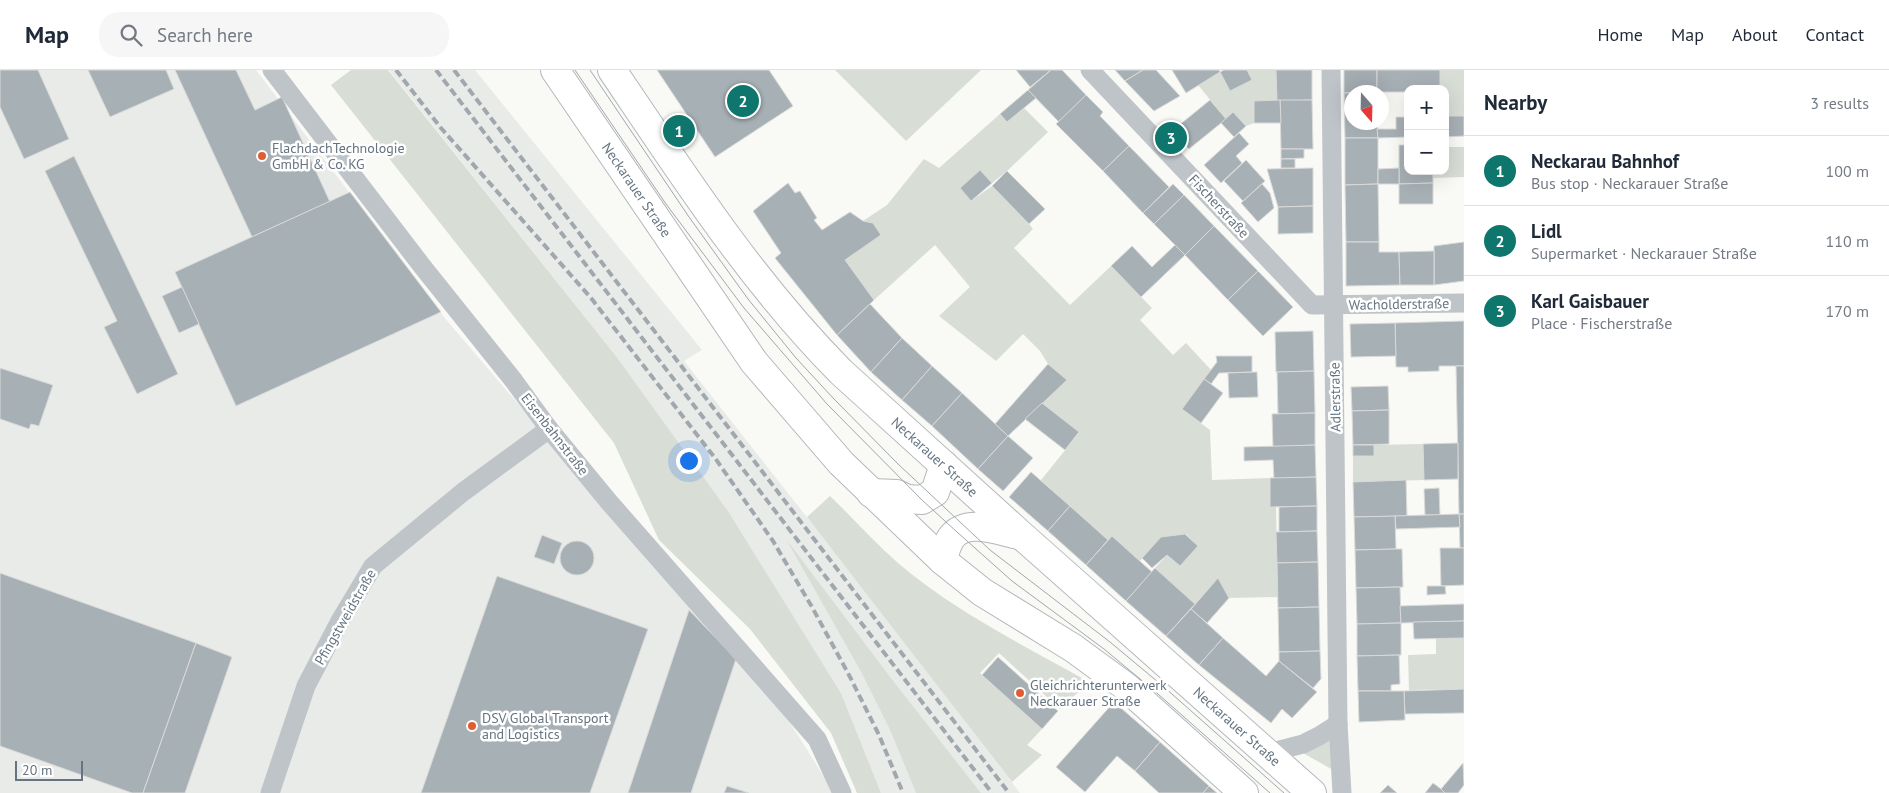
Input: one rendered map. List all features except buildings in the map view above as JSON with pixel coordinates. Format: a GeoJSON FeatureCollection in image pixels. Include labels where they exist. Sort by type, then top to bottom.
{"type":"FeatureCollection","features":[{"type":"Feature","properties":{"kind":"main road","name":"Neckarauer Straße"},"geometry":{"type":"LineString","coordinates":[[555,70],[754,362],[813,431],[871,493],[942,560],[982,592],[1073,648],[1125,686],[1244,793]]}},
{"type":"Feature","properties":{"kind":"main road","name":"Neckarauer Straße"},"geometry":{"type":"LineString","coordinates":[[612,70],[723,233],[793,322],[841,372],[1021,536],[1312,793]]}},
{"type":"Feature","properties":{"kind":"main road"},"geometry":{"type":"LineString","coordinates":[[871,493],[897,494],[908,499],[922,500],[935,492],[944,465]]}},
{"type":"Feature","properties":{"kind":"main road"},"geometry":{"type":"LineString","coordinates":[[942,560],[951,538],[961,530],[975,527],[1021,536]]}},
{"type":"Feature","properties":{"kind":"street","name":"Eisenbahnstraße"},"geometry":{"type":"LineString","coordinates":[[272,70],[422,266],[514,381],[549,429],[609,502],[816,739],[842,793]]}},
{"type":"Feature","properties":{"kind":"street","name":"Fischerstraße"},"geometry":{"type":"LineString","coordinates":[[1090,70],[1312,305],[1334,305]]}},
{"type":"Feature","properties":{"kind":"street","name":"Adlerstraße"},"geometry":{"type":"LineString","coordinates":[[1331,70],[1338,724],[1342,793]]}},
{"type":"Feature","properties":{"kind":"street","name":"Wacholderstraße"},"geometry":{"type":"LineString","coordinates":[[1334,305],[1464,303]]}},
{"type":"Feature","properties":{"kind":"street","name":"Pfingstweidstraße"},"geometry":{"type":"LineString","coordinates":[[270,793],[306,686],[340,621],[373,566],[463,492],[549,429]]}},
{"type":"Feature","properties":{"kind":"street"},"geometry":{"type":"LineString","coordinates":[[1268,753],[1303,744],[1338,724]]}},
{"type":"Feature","properties":{"kind":"shaded area"},"geometry":{"type":"Polygon","coordinates":[[[0,70],[256,70],[443,316],[789,721],[834,793],[0,793],[0,70]]]}},
{"type":"Feature","properties":{"kind":"shaded area"},"geometry":{"type":"Polygon","coordinates":[[[351,70],[388,70],[616,356],[728,511],[841,693],[881,793],[857,793],[831,733],[750,629],[659,540],[614,443],[331,85],[351,70]]]}},
{"type":"Feature","properties":{"kind":"shaded area"},"geometry":{"type":"Polygon","coordinates":[[[389,70],[475,70],[702,350],[684,361],[876,605],[1020,793],[981,793],[789,544],[860,670],[890,730],[916,793],[881,793],[841,693],[728,511],[616,356],[389,70]]]}},
{"type":"Feature","properties":{"kind":"shaded area"},"geometry":{"type":"Polygon","coordinates":[[[835,70],[981,70],[906,141],[835,70]]]}},
{"type":"Feature","properties":{"kind":"shaded area"},"geometry":{"type":"Polygon","coordinates":[[[1247,70],[1277,70],[1277,101],[1254,101],[1254,123],[1246,126],[1233,112],[1226,119],[1198,85],[1220,72],[1230,91],[1251,80],[1247,70]]]}},
{"type":"Feature","properties":{"kind":"shaded area"},"geometry":{"type":"Polygon","coordinates":[[[1440,70],[1464,70],[1464,116],[1449,116],[1449,85],[1440,85],[1440,70]]]}},
{"type":"Feature","properties":{"kind":"shaded area"},"geometry":{"type":"Polygon","coordinates":[[[1024,108],[1048,132],[992,183],[980,170],[960,188],[971,201],[992,186],[1029,224],[1033,229],[1014,248],[1070,305],[1111,266],[1152,308],[1140,320],[1173,355],[1186,343],[1211,370],[1182,409],[1210,430],[1212,480],[1270,478],[1270,507],[1276,507],[1278,597],[1229,598],[1218,578],[1195,604],[1155,568],[1167,555],[1198,546],[1186,534],[1161,537],[1140,561],[1112,536],[1108,540],[1041,480],[1079,433],[1042,403],[1066,380],[1048,364],[1040,351],[1023,334],[996,361],[939,316],[970,287],[935,245],[874,300],[845,260],[881,235],[873,223],[863,221],[887,205],[924,159],[939,168],[1000,114],[1007,122],[1024,108]]]}},
{"type":"Feature","properties":{"kind":"shaded area"},"geometry":{"type":"Polygon","coordinates":[[[1449,147],[1464,147],[1464,177],[1433,178],[1433,175],[1449,175],[1449,147]]]}},
{"type":"Feature","properties":{"kind":"shaded area"},"geometry":{"type":"Polygon","coordinates":[[[1423,444],[1424,480],[1353,482],[1353,456],[1374,456],[1374,445],[1423,444]]]}},
{"type":"Feature","properties":{"kind":"shaded area"},"geometry":{"type":"Polygon","coordinates":[[[830,496],[889,555],[942,597],[990,627],[1089,682],[1060,709],[999,653],[980,673],[1042,729],[1027,745],[1042,755],[1012,782],[807,517],[830,496]]]}},
{"type":"Feature","properties":{"kind":"shaded area"},"geometry":{"type":"Polygon","coordinates":[[[786,539],[981,793],[916,793],[890,730],[860,670],[786,539]]]}},
{"type":"Feature","properties":{"kind":"shaded area"},"geometry":{"type":"Polygon","coordinates":[[[1464,638],[1464,689],[1409,690],[1408,655],[1436,654],[1436,639],[1464,638]]]}},
{"type":"Feature","properties":{"kind":"shaded area"},"geometry":{"type":"Polygon","coordinates":[[[1333,737],[1333,770],[1303,753],[1333,737]]]}},
{"type":"Feature","properties":{"kind":"tram line"},"geometry":{"type":"LineString","coordinates":[[575,70],[666,204],[744,308],[827,404],[922,500],[1012,581],[1104,649],[1270,793]]}},
{"type":"Feature","properties":{"kind":"tram line"},"geometry":{"type":"LineString","coordinates":[[590,70],[689,217],[748,299],[796,358],[834,399],[898,464],[990,550],[1110,642],[1284,793]]}},
{"type":"Feature","properties":{"kind":"railway"},"geometry":{"type":"LineString","coordinates":[[396,70],[441,128],[591,298],[715,458],[773,541],[812,607],[879,735],[903,793]]}},
{"type":"Feature","properties":{"kind":"railway"},"geometry":{"type":"LineString","coordinates":[[436,70],[992,793]]}},
{"type":"Feature","properties":{"kind":"railway"},"geometry":{"type":"LineString","coordinates":[[454,70],[1009,793]]}},
{"type":"Feature","properties":{"kind":"place","name":"Lidl"},"geometry":{"type":"Point","coordinates":[743,101]}},
{"type":"Feature","properties":{"kind":"place","name":"Neckarau Bahnhof"},"geometry":{"type":"Point","coordinates":[679,131]}},
{"type":"Feature","properties":{"kind":"place","name":"Karl Gaisbauer"},"geometry":{"type":"Point","coordinates":[1171,138]}},
{"type":"Feature","properties":{"kind":"place","name":"FlachdachTechnologie GmbH & Co. KG"},"geometry":{"type":"Point","coordinates":[262,156]}},
{"type":"Feature","properties":{"kind":"place","name":"Gleichrichterunterwerk Neckarauer Straße"},"geometry":{"type":"Point","coordinates":[1020,693]}},
{"type":"Feature","properties":{"kind":"place","name":"DSV Global Transport and Logistics"},"geometry":{"type":"Point","coordinates":[472,726]}}]}
